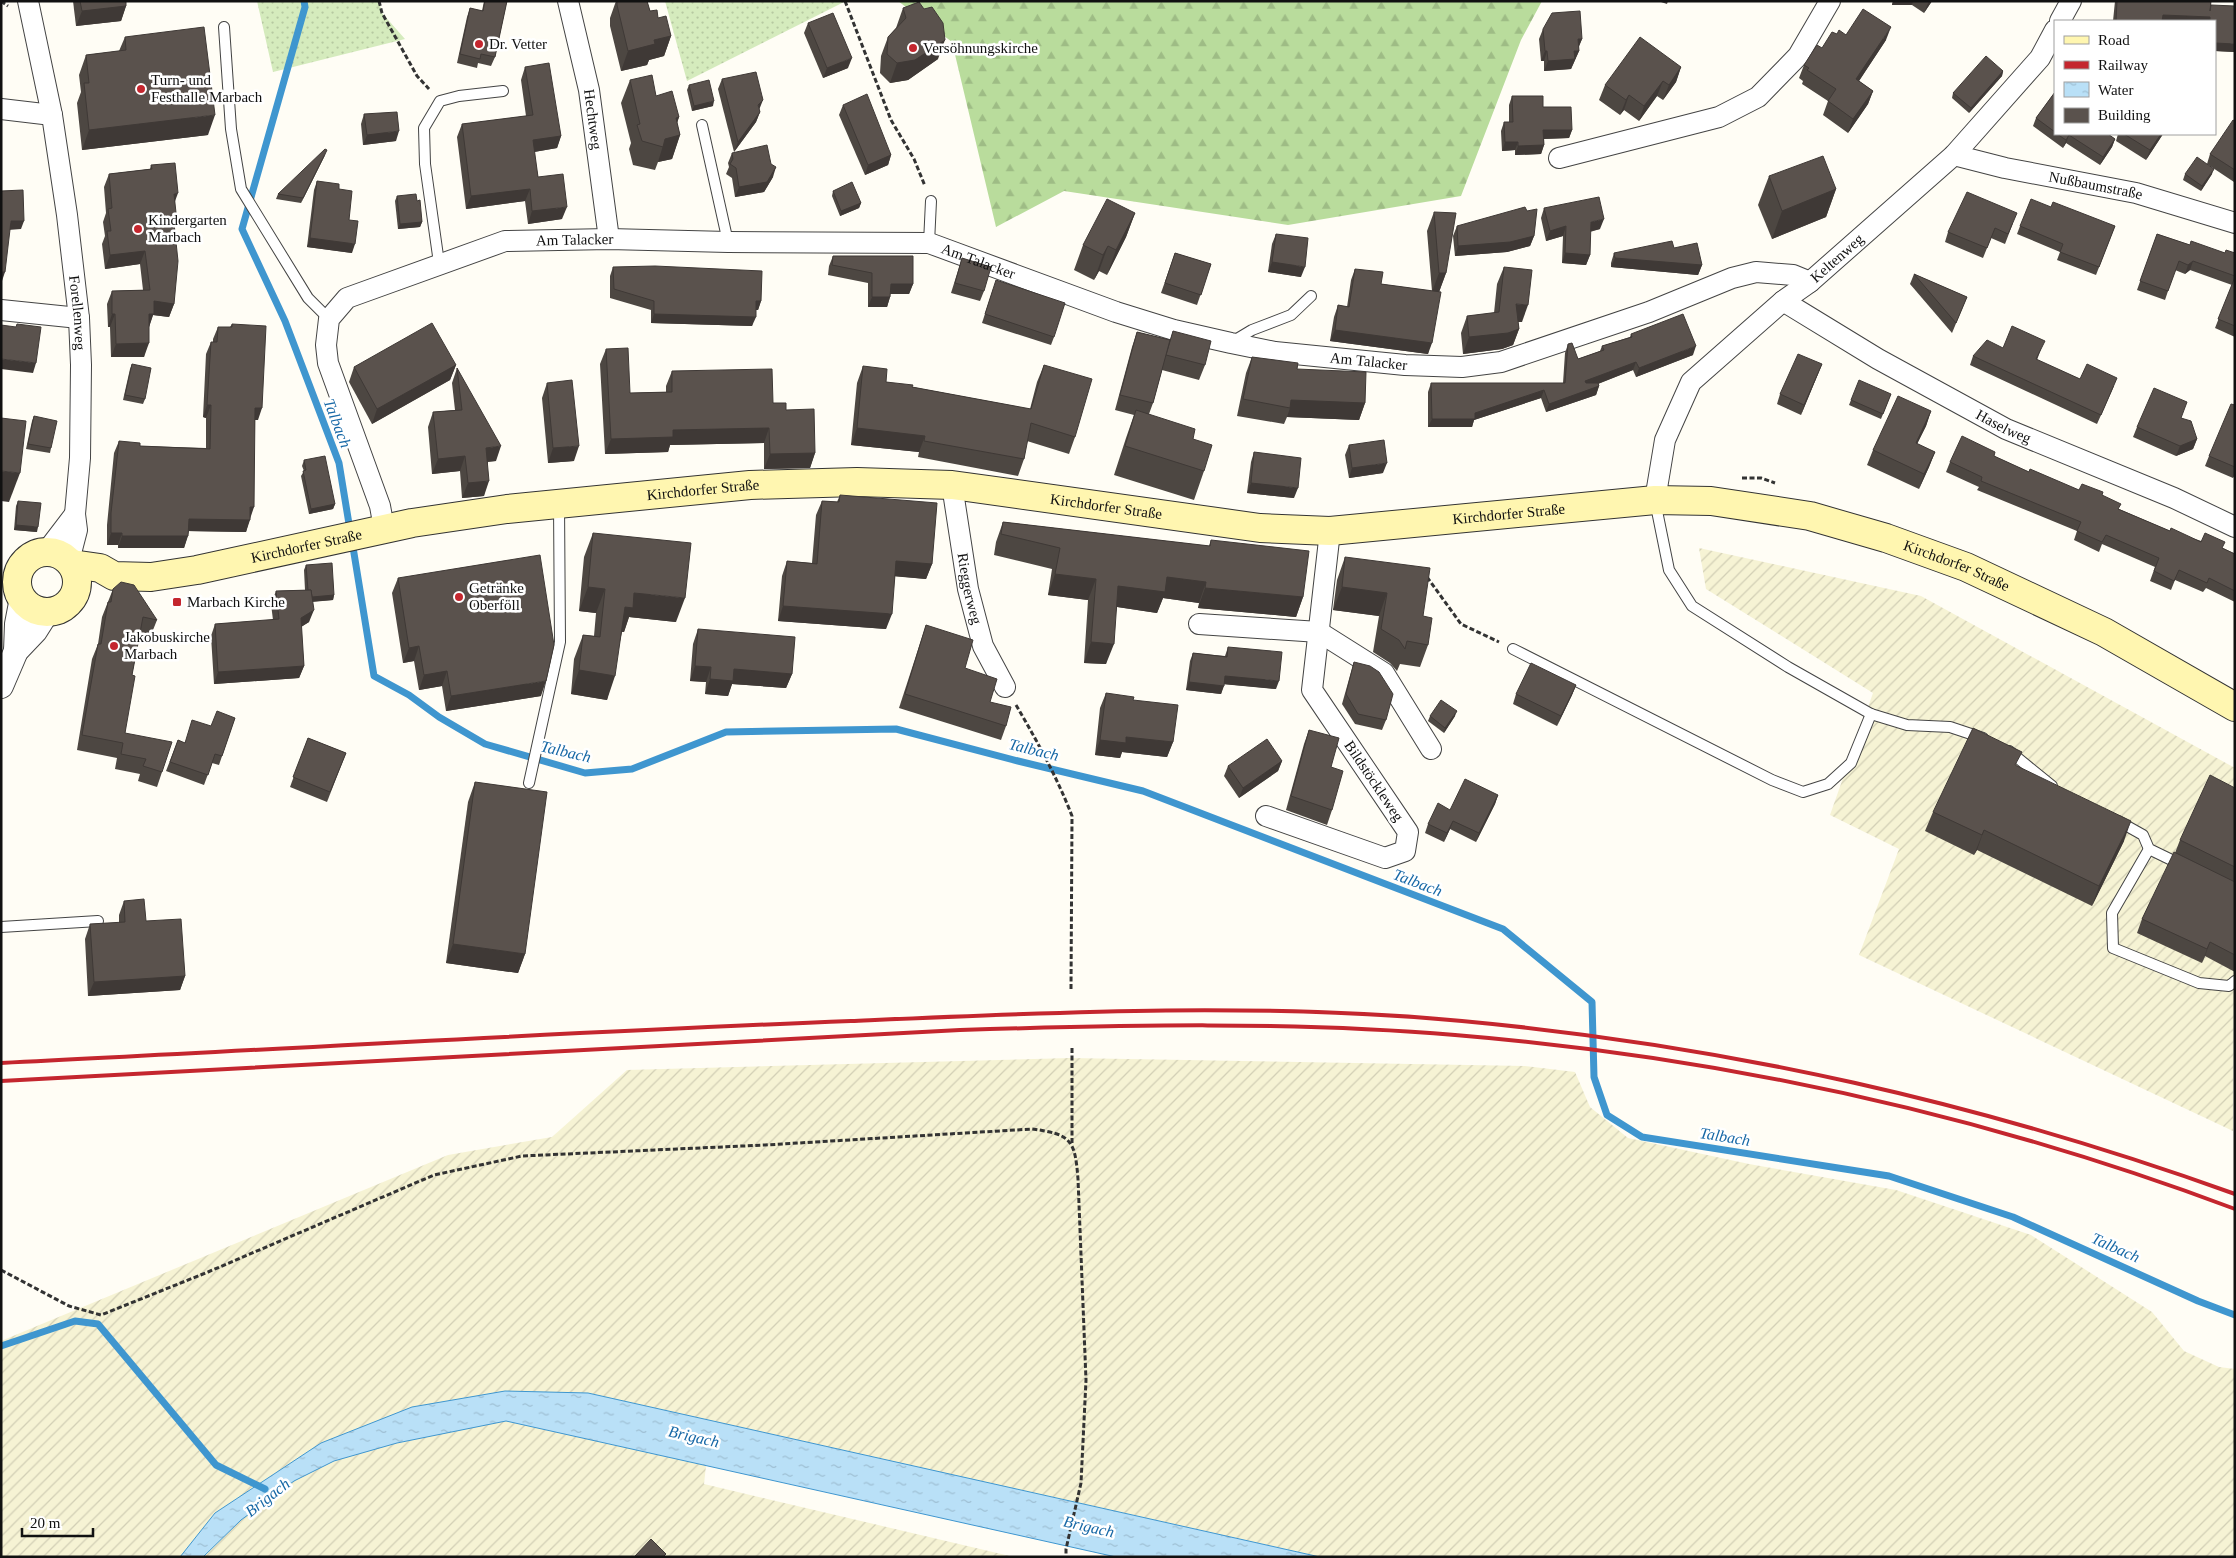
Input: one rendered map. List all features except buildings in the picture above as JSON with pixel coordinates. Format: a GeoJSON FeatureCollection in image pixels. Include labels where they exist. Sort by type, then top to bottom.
{"type":"FeatureCollection","features":[{"type":"Feature","properties":{"kind":"main road","name":"Kirchdorfer Straße"},"geometry":{"type":"LineString","coordinates":[[32,571],[100,568],[114,576],[151,577],[184,572],[372,530],[507,509],[750,485],[857,482],[952,485],[1260,528],[1330,531],[1655,500],[1711,500],[1810,516],[1886,538],[1966,567],[2104,632],[2235,706]]}},
{"type":"Feature","properties":{"kind":"main road"},"geometry":{"type":"LineString","coordinates":[[48,612],[33,608],[32,571],[77,574],[75,594]]}},
{"type":"Feature","properties":{"kind":"main road","name":"Kirchdorfer Straße"},"geometry":{"type":"LineString","coordinates":[[48,612],[64,607],[75,594],[88,586],[100,584],[114,576]]}},
{"type":"Feature","properties":{"kind":"street","name":"Forellenweg"},"geometry":{"type":"LineString","coordinates":[[28,1],[52,114],[67,215],[79,318],[81,365],[80,458],[75,514],[77,530],[32,571]]}},
{"type":"Feature","properties":{"kind":"street","name":"Hechtweg"},"geometry":{"type":"LineString","coordinates":[[568,1],[589,90],[609,239]]}},
{"type":"Feature","properties":{"kind":"street"},"geometry":{"type":"LineString","coordinates":[[1559,158],[1719,117],[1758,97],[1798,56],[1830,1]]}},
{"type":"Feature","properties":{"kind":"street"},"geometry":{"type":"LineString","coordinates":[[2061,20],[2071,1]]}},
{"type":"Feature","properties":{"kind":"street","name":"Keltenweg"},"geometry":{"type":"LineString","coordinates":[[1655,500],[1665,440],[1691,382],[1783,301],[1810,282],[1954,155],[2040,58],[2054,32]]}},
{"type":"Feature","properties":{"kind":"street"},"geometry":{"type":"LineString","coordinates":[[1,109],[52,114]]}},
{"type":"Feature","properties":{"kind":"street","name":"Nußbaumstraße"},"geometry":{"type":"LineString","coordinates":[[1954,155],[2005,168],[2136,193],[2235,223]]}},
{"type":"Feature","properties":{"kind":"street","name":"Am Talacker"},"geometry":{"type":"LineString","coordinates":[[329,319],[347,298],[439,263],[505,241],[609,239],[928,244],[1116,312],[1174,330],[1284,353],[1405,365],[1462,366],[1501,362],[1649,312],[1732,278],[1756,272],[1793,275],[1810,282]]}},
{"type":"Feature","properties":{"kind":"street","name":"Haselweg"},"geometry":{"type":"LineString","coordinates":[[1783,301],[1878,359],[2006,429],[2174,498],[2235,528]]}},
{"type":"Feature","properties":{"kind":"street"},"geometry":{"type":"LineString","coordinates":[[1,310],[79,318]]}},
{"type":"Feature","properties":{"kind":"street"},"geometry":{"type":"LineString","coordinates":[[329,319],[326,345],[328,363],[380,506],[372,530]]}},
{"type":"Feature","properties":{"kind":"street","name":"Rieggerweg"},"geometry":{"type":"LineString","coordinates":[[952,485],[968,589],[983,646],[1005,687]]}},
{"type":"Feature","properties":{"kind":"street","name":"Bildstöckleweg"},"geometry":{"type":"LineString","coordinates":[[1266,816],[1385,858],[1405,851],[1408,832],[1312,690],[1330,531]]}},
{"type":"Feature","properties":{"kind":"street"},"geometry":{"type":"LineString","coordinates":[[16,651],[17,624],[32,571]]}},
{"type":"Feature","properties":{"kind":"street"},"geometry":{"type":"LineString","coordinates":[[1,686],[16,651],[48,612]]}},
{"type":"Feature","properties":{"kind":"street"},"geometry":{"type":"LineString","coordinates":[[1198,624],[1319,632],[1384,673],[1431,749]]}},
{"type":"Feature","properties":{"kind":"lane"},"geometry":{"type":"LineString","coordinates":[[224,27],[231,129],[241,189],[308,298],[329,319]]}},
{"type":"Feature","properties":{"kind":"lane"},"geometry":{"type":"LineString","coordinates":[[439,263],[426,164],[424,128],[440,101],[459,96],[503,90]]}},
{"type":"Feature","properties":{"kind":"lane"},"geometry":{"type":"LineString","coordinates":[[702,125],[728,242]]}},
{"type":"Feature","properties":{"kind":"lane","name":"Am Talacker"},"geometry":{"type":"LineString","coordinates":[[928,244],[931,201]]}},
{"type":"Feature","properties":{"kind":"lane"},"geometry":{"type":"LineString","coordinates":[[1232,343],[1252,330],[1292,315],[1311,296]]}},
{"type":"Feature","properties":{"kind":"lane"},"geometry":{"type":"LineString","coordinates":[[1655,500],[1669,570],[1692,606],[1788,667],[1871,714],[1907,725],[1950,727],[1996,743],[2061,791]]}},
{"type":"Feature","properties":{"kind":"lane"},"geometry":{"type":"LineString","coordinates":[[530,778],[560,642],[558,503]]}},
{"type":"Feature","properties":{"kind":"lane"},"geometry":{"type":"LineString","coordinates":[[1513,649],[1772,780],[1803,792],[1828,784],[1851,763],[1871,714]]}},
{"type":"Feature","properties":{"kind":"lane"},"geometry":{"type":"LineString","coordinates":[[2110,817],[2143,835],[2149,849],[2192,870]]}},
{"type":"Feature","properties":{"kind":"lane"},"geometry":{"type":"LineString","coordinates":[[2149,849],[2112,913],[2113,948],[2199,983],[2229,986],[2235,981]]}},
{"type":"Feature","properties":{"kind":"lane"},"geometry":{"type":"LineString","coordinates":[[1,927],[98,921]]}},
{"type":"Feature","properties":{"kind":"path"},"geometry":{"type":"LineString","coordinates":[[379,1],[382,13],[417,76],[440,101]]}},
{"type":"Feature","properties":{"kind":"path"},"geometry":{"type":"LineString","coordinates":[[845,1],[891,120],[914,159],[931,201]]}},
{"type":"Feature","properties":{"kind":"path"},"geometry":{"type":"LineString","coordinates":[[1424,573],[1461,624],[1513,649]]}},
{"type":"Feature","properties":{"kind":"path"},"geometry":{"type":"LineString","coordinates":[[1005,687],[1036,739],[1063,793],[1072,816],[1071,989]]}},
{"type":"Feature","properties":{"kind":"path"},"geometry":{"type":"LineString","coordinates":[[1066,1557],[1066,1549],[1081,1483],[1086,1380],[1078,1179],[1076,1153],[1072,1144],[1072,1046]]}},
{"type":"Feature","properties":{"kind":"path"},"geometry":{"type":"LineString","coordinates":[[1,1270],[69,1306],[100,1315],[208,1272],[434,1175],[522,1156],[765,1145],[1032,1129],[1061,1135],[1072,1144]]}},
{"type":"Feature","properties":{"kind":"shaded area"},"geometry":{"type":"Polygon","coordinates":[[[1699,548],[1921,596],[2235,768],[2233,1131],[1859,955],[1899,849],[1830,815],[1873,693],[1706,589],[1699,548]]]}},
{"type":"Feature","properties":{"kind":"shaded area"},"geometry":{"type":"Polygon","coordinates":[[[1070,1058],[1525,1066],[1575,1072],[1590,1107],[1628,1138],[1749,1164],[1896,1190],[2031,1235],[2152,1312],[2184,1351],[2219,1367],[2235,1369],[2235,1557],[1320,1557],[711,1421],[704,1484],[1014,1557],[1,1557],[1,1341],[448,1155],[552,1137],[627,1070],[1070,1058]]]}},
{"type":"Feature","properties":{"kind":"green space"},"geometry":{"type":"Polygon","coordinates":[[[257,1],[379,1],[382,13],[405,39],[273,72],[257,1]]]}},
{"type":"Feature","properties":{"kind":"green space"},"geometry":{"type":"Polygon","coordinates":[[[665,1],[846,1],[687,81],[665,1]]]}},
{"type":"Feature","properties":{"kind":"green space"},"geometry":{"type":"Polygon","coordinates":[[[898,1],[1542,1],[1521,40],[1461,196],[1288,225],[1064,191],[996,227],[952,42],[898,1]]]}},
{"type":"Feature","properties":{"kind":"water","name":"Brigach"},"geometry":{"type":"Polygon","coordinates":[[[505,1391],[588,1393],[1320,1557],[1116,1557],[506,1421],[397,1443],[334,1461],[294,1481],[241,1520],[203,1557],[180,1557],[215,1513],[321,1443],[412,1407],[505,1391]]]}},
{"type":"Feature","properties":{"kind":"waterway","name":"Talbach"},"geometry":{"type":"LineString","coordinates":[[304,1],[305,7],[242,229],[285,321],[339,463],[350,530]]}},
{"type":"Feature","properties":{"kind":"waterway","name":"Talbach"},"geometry":{"type":"LineString","coordinates":[[352,541],[374,676],[409,695],[439,717],[485,744],[585,773],[632,769],[726,732],[896,729],[1143,791],[1503,929],[1592,1002],[1594,1077],[1607,1115],[1642,1137],[1889,1176],[2013,1217],[2198,1301],[2235,1315]]}},
{"type":"Feature","properties":{"kind":"waterway","name":"Brigach"},"geometry":{"type":"LineString","coordinates":[[1,1346],[75,1321],[98,1324],[216,1465],[265,1489]]}},
{"type":"Feature","properties":{"kind":"railway"},"geometry":{"type":"LineString","coordinates":[[1,1063],[638,1030],[1080,1012],[1233,1010],[1386,1015],[1562,1032],[1660,1046],[1758,1063],[1854,1083],[1950,1106],[2045,1132],[2140,1161],[2235,1194]]}},
{"type":"Feature","properties":{"kind":"railway"},"geometry":{"type":"LineString","coordinates":[[1,1081],[960,1030],[1208,1025],[1393,1031],[1555,1045],[1654,1058],[1753,1075],[1851,1095],[1948,1118],[2045,1145],[2141,1175],[2235,1209]]}},
{"type":"Feature","properties":{"kind":"place","name":"Dr. Vetter"},"geometry":{"type":"Point","coordinates":[479,44]}},
{"type":"Feature","properties":{"kind":"place","name":"Versöhnungskirche"},"geometry":{"type":"Point","coordinates":[913,48]}},
{"type":"Feature","properties":{"kind":"place","name":"Turn- und Festhalle Marbach"},"geometry":{"type":"Point","coordinates":[141,89]}},
{"type":"Feature","properties":{"kind":"place","name":"Kindergarten Marbach"},"geometry":{"type":"Point","coordinates":[138,229]}},
{"type":"Feature","properties":{"kind":"place","name":"Getränke Oberföll"},"geometry":{"type":"Point","coordinates":[459,597]}},
{"type":"Feature","properties":{"kind":"place","name":"Marbach Kirche"},"geometry":{"type":"Point","coordinates":[177,602]}},
{"type":"Feature","properties":{"kind":"place","name":"Jakobuskirche Marbach"},"geometry":{"type":"Point","coordinates":[114,646]}}]}
